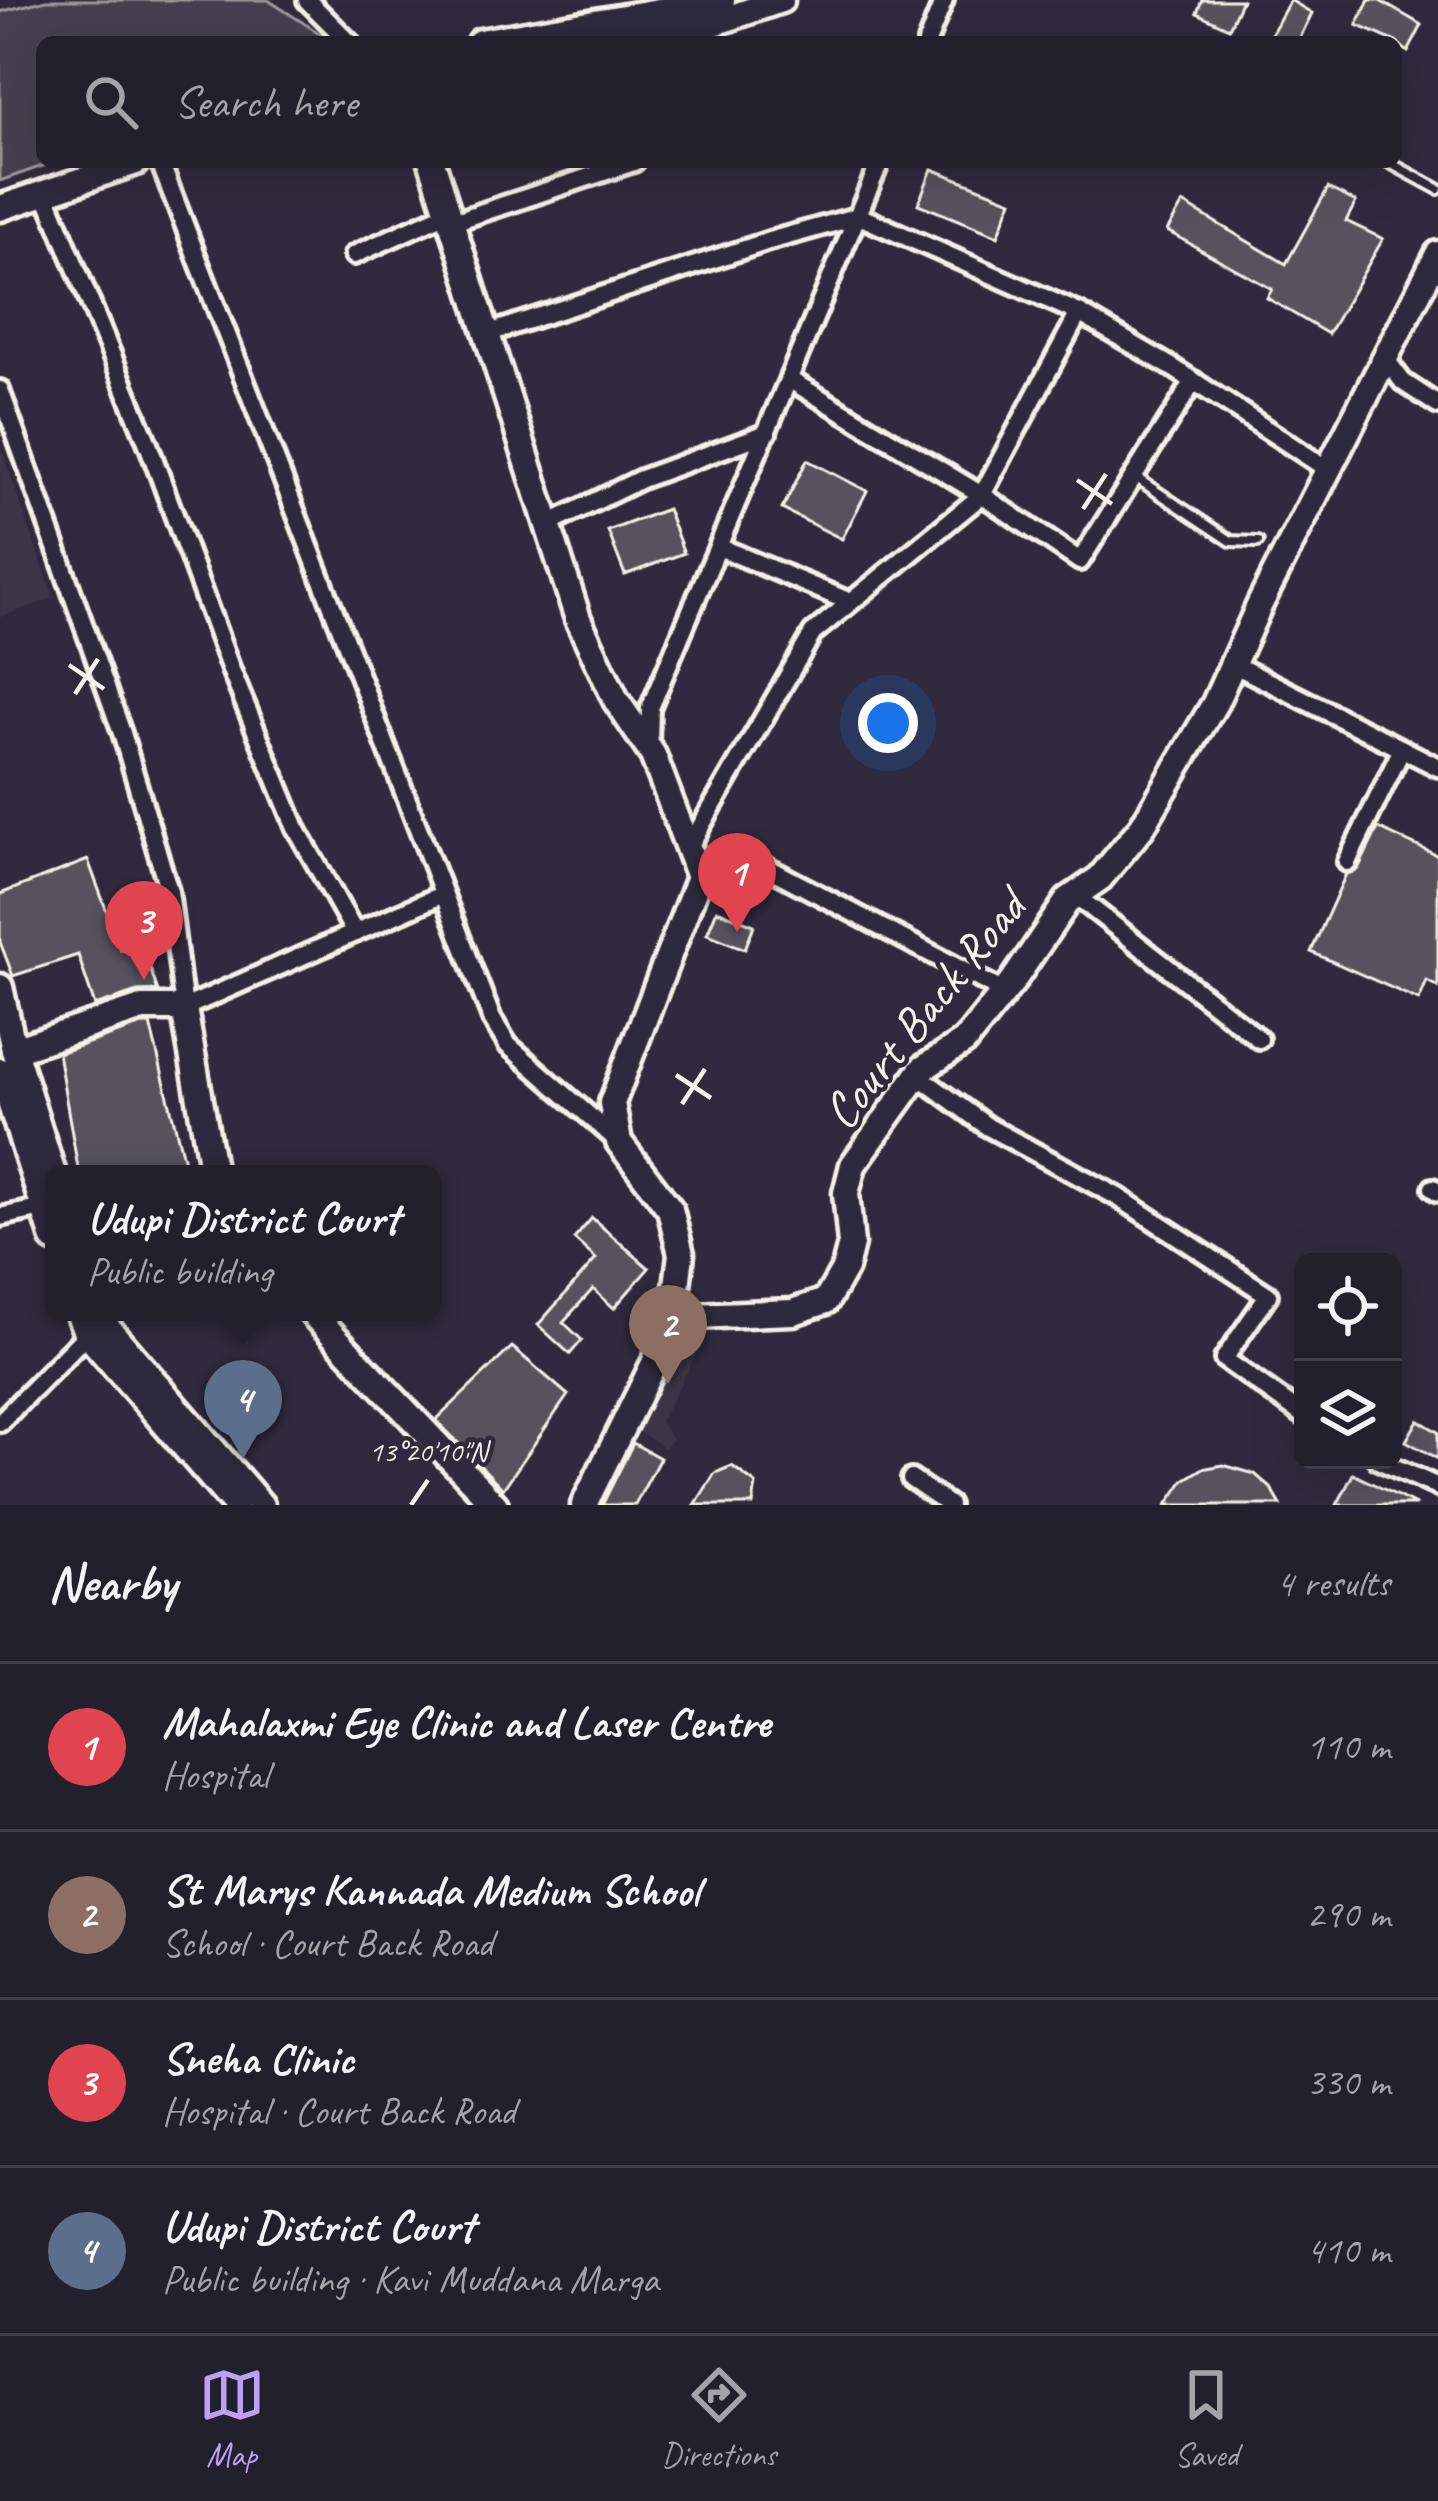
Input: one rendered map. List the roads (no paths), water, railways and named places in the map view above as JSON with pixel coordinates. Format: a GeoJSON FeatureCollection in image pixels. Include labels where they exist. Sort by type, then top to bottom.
{"type":"FeatureCollection","features":[{"type":"Feature","properties":{"kind":"street"},"geometry":{"type":"LineString","coordinates":[[307,0],[343,36]]}},
{"type":"Feature","properties":{"kind":"street"},"geometry":{"type":"LineString","coordinates":[[515,36],[722,0]]}},
{"type":"Feature","properties":{"kind":"street"},"geometry":{"type":"LineString","coordinates":[[607,20],[712,23],[781,0]]}},
{"type":"Feature","properties":{"kind":"street"},"geometry":{"type":"LineString","coordinates":[[929,36],[944,0]]}},
{"type":"Feature","properties":{"kind":"street"},"geometry":{"type":"LineString","coordinates":[[0,194],[67,168]]}},
{"type":"Feature","properties":{"kind":"street"},"geometry":{"type":"LineString","coordinates":[[0,208],[118,168]]}},
{"type":"Feature","properties":{"kind":"street"},"geometry":{"type":"LineString","coordinates":[[162,168],[492,1019],[508,1045],[619,1142],[670,1209],[681,1254],[672,1327],[584,1505]]}},
{"type":"Feature","properties":{"kind":"street"},"geometry":{"type":"LineString","coordinates":[[434,168],[578,620],[616,700],[653,755]]}},
{"type":"Feature","properties":{"kind":"street"},"geometry":{"type":"LineString","coordinates":[[353,255],[449,218],[614,168]]}},
{"type":"Feature","properties":{"kind":"street"},"geometry":{"type":"LineString","coordinates":[[619,1142],[612,1102],[699,877],[646,734],[650,708],[878,168]]}},
{"type":"Feature","properties":{"kind":"street"},"geometry":{"type":"LineString","coordinates":[[45,192],[296,828],[355,933]]}},
{"type":"Feature","properties":{"kind":"street"},"geometry":{"type":"LineString","coordinates":[[486,334],[860,216],[1078,314],[1194,382],[1330,471]]}},
{"type":"Feature","properties":{"kind":"street","name":"Court Back Road"},"geometry":{"type":"LineString","coordinates":[[672,1327],[693,1316],[793,1312],[826,1301],[845,1268],[850,1244],[846,1193],[854,1165],[917,1075],[964,1042],[1075,895],[1100,878],[1142,827],[1216,704],[1260,604],[1438,254]]}},
{"type":"Feature","properties":{"kind":"street"},"geometry":{"type":"LineString","coordinates":[[693,853],[813,633],[982,495],[1078,314]]}},
{"type":"Feature","properties":{"kind":"street"},"geometry":{"type":"LineString","coordinates":[[1385,358],[1403,382],[1438,405]]}},
{"type":"Feature","properties":{"kind":"street"},"geometry":{"type":"LineString","coordinates":[[790,380],[982,495],[1081,561],[1194,382]]}},
{"type":"Feature","properties":{"kind":"street"},"geometry":{"type":"LineString","coordinates":[[0,390],[129,755],[169,891],[211,1165]]}},
{"type":"Feature","properties":{"kind":"street"},"geometry":{"type":"LineString","coordinates":[[547,525],[640,479],[767,433]]}},
{"type":"Feature","properties":{"kind":"street"},"geometry":{"type":"LineString","coordinates":[[719,547],[850,602]]}},
{"type":"Feature","properties":{"kind":"street"},"geometry":{"type":"LineString","coordinates":[[1233,664],[1438,767]]}},
{"type":"Feature","properties":{"kind":"street"},"geometry":{"type":"LineString","coordinates":[[1347,862],[1402,748]]}},
{"type":"Feature","properties":{"kind":"street"},"geometry":{"type":"LineString","coordinates":[[693,853],[736,851],[1004,992]]}},
{"type":"Feature","properties":{"kind":"street"},"geometry":{"type":"LineString","coordinates":[[7,1060],[142,1008],[184,1008],[441,895]]}},
{"type":"Feature","properties":{"kind":"street"},"geometry":{"type":"LineString","coordinates":[[1075,895],[1259,1039]]}},
{"type":"Feature","properties":{"kind":"street"},"geometry":{"type":"LineString","coordinates":[[0,987],[7,1060],[45,1214]]}},
{"type":"Feature","properties":{"kind":"street"},"geometry":{"type":"LineString","coordinates":[[7,1060],[49,1165]]}},
{"type":"Feature","properties":{"kind":"street"},"geometry":{"type":"LineString","coordinates":[[917,1075],[988,1127],[1118,1197],[1268,1295],[1224,1359],[1294,1409]]}},
{"type":"Feature","properties":{"kind":"street"},"geometry":{"type":"LineString","coordinates":[[0,1217],[43,1208]]}},
{"type":"Feature","properties":{"kind":"street"},"geometry":{"type":"LineString","coordinates":[[0,1422],[86,1321]]}},
{"type":"Feature","properties":{"kind":"street"},"geometry":{"type":"LineString","coordinates":[[89,1321],[220,1499]]}},
{"type":"Feature","properties":{"kind":"street"},"geometry":{"type":"LineString","coordinates":[[91,1321],[116,1337],[261,1505]]}},
{"type":"Feature","properties":{"kind":"street"},"geometry":{"type":"LineString","coordinates":[[320,1321],[495,1505]]}},
{"type":"Feature","properties":{"kind":"street"},"geometry":{"type":"LineString","coordinates":[[1399,1469],[1438,1486]]}},
{"type":"Feature","properties":{"kind":"street"},"geometry":{"type":"LineString","coordinates":[[910,1479],[950,1505]]}},
{"type":"Feature","properties":{"kind":"lane"},"geometry":{"type":"LineString","coordinates":[[1400,168],[1438,188]]}},
{"type":"Feature","properties":{"kind":"lane"},"geometry":{"type":"LineString","coordinates":[[1134,476],[1231,541],[1258,542]]}},
{"type":"Feature","properties":{"kind":"place","name":"Mahalaxmi Eye Clinic and Laser Centre"},"geometry":{"type":"Point","coordinates":[737,932]}},
{"type":"Feature","properties":{"kind":"place","name":"Sneha Clinic"},"geometry":{"type":"Point","coordinates":[144,980]}},
{"type":"Feature","properties":{"kind":"place","name":"St Marys Kannada Medium School"},"geometry":{"type":"Point","coordinates":[668,1384]}},
{"type":"Feature","properties":{"kind":"place","name":"Udupi District Court"},"geometry":{"type":"Point","coordinates":[243,1459]}}]}
